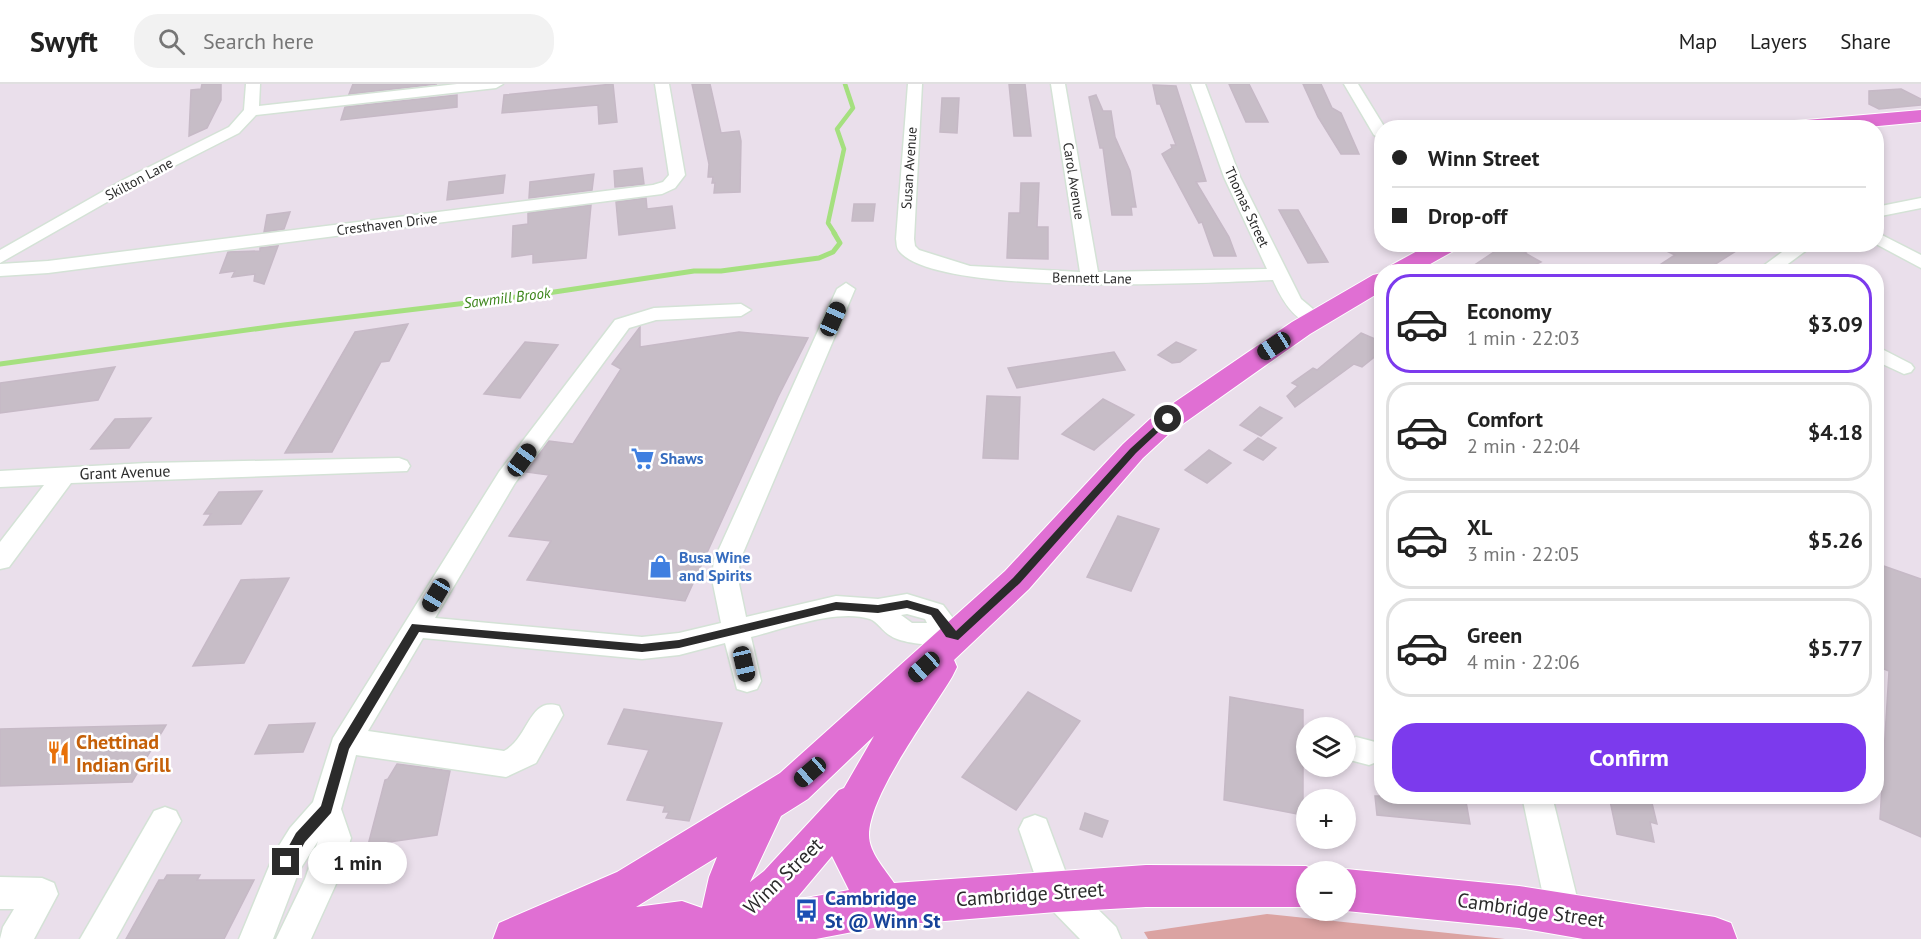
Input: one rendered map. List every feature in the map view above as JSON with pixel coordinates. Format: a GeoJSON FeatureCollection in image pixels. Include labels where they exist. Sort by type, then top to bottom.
{"type":"FeatureCollection","features":[{"type":"Feature","properties":{"kind":"main road"},"geometry":{"type":"LineString","coordinates":[[1875,120],[1921,116]]}},
{"type":"Feature","properties":{"kind":"main road"},"geometry":{"type":"LineString","coordinates":[[1412,264],[1434,252]]}},
{"type":"Feature","properties":{"kind":"main road","name":"Winn Street"},"geometry":{"type":"LineString","coordinates":[[515,939],[632,887],[794,786],[954,635],[1022,575],[1116,469],[1160,426],[1315,319],[1374,285]]}},
{"type":"Feature","properties":{"kind":"main road","name":"Winn Street"},"geometry":{"type":"LineString","coordinates":[[884,905],[860,866],[848,837],[850,818],[863,791],[954,635]]}},
{"type":"Feature","properties":{"kind":"main road","name":"Winn Street"},"geometry":{"type":"LineString","coordinates":[[718,937],[780,886],[863,791]]}},
{"type":"Feature","properties":{"kind":"main road","name":"Winn Street"},"geometry":{"type":"LineString","coordinates":[[718,937],[732,872],[745,844],[759,824],[764,805]]}},
{"type":"Feature","properties":{"kind":"main road","name":"Cambridge Street"},"geometry":{"type":"LineString","coordinates":[[583,939],[653,925],[682,922],[718,937],[884,905],[1056,891],[1146,886],[1296,887]]}},
{"type":"Feature","properties":{"kind":"main road","name":"Cambridge Street"},"geometry":{"type":"LineString","coordinates":[[1356,891],[1418,895],[1564,914],[1715,939]]}},
{"type":"Feature","properties":{"kind":"street"},"geometry":{"type":"LineString","coordinates":[[253,84],[251,111],[496,84]]}},
{"type":"Feature","properties":{"kind":"street","name":"Cresthaven Drive"},"geometry":{"type":"LineString","coordinates":[[0,270],[48,267],[660,189],[672,183],[677,175],[662,84]]}},
{"type":"Feature","properties":{"kind":"street","name":"Susan Avenue"},"geometry":{"type":"LineString","coordinates":[[908,251],[905,245],[905,230],[915,84]]}},
{"type":"Feature","properties":{"kind":"street","name":"Carol Avenue"},"geometry":{"type":"LineString","coordinates":[[1058,84],[1090,278]]}},
{"type":"Feature","properties":{"kind":"street","name":"Thomas Street"},"geometry":{"type":"LineString","coordinates":[[1198,84],[1232,177],[1279,274],[1295,304],[1315,319]]}},
{"type":"Feature","properties":{"kind":"street"},"geometry":{"type":"LineString","coordinates":[[1351,84],[1374,122]]}},
{"type":"Feature","properties":{"kind":"street","name":"Skilton Lane"},"geometry":{"type":"LineString","coordinates":[[0,258],[146,174],[220,139],[239,126],[251,111]]}},
{"type":"Feature","properties":{"kind":"street"},"geometry":{"type":"LineString","coordinates":[[1884,210],[1921,203]]}},
{"type":"Feature","properties":{"kind":"street"},"geometry":{"type":"LineString","coordinates":[[1884,242],[1921,263]]}},
{"type":"Feature","properties":{"kind":"street","name":"Bennett Lane"},"geometry":{"type":"LineString","coordinates":[[908,251],[931,261],[981,272],[1090,278],[1279,274]]}},
{"type":"Feature","properties":{"kind":"street"},"geometry":{"type":"LineString","coordinates":[[1776,264],[1794,252]]}},
{"type":"Feature","properties":{"kind":"street"},"geometry":{"type":"LineString","coordinates":[[747,681],[725,579],[727,560],[846,290]]}},
{"type":"Feature","properties":{"kind":"street"},"geometry":{"type":"LineString","coordinates":[[256,939],[286,862],[301,838],[327,809],[347,741],[507,478],[620,327],[631,320],[648,315],[741,310]]}},
{"type":"Feature","properties":{"kind":"street"},"geometry":{"type":"LineString","coordinates":[[1884,357],[1904,368]]}},
{"type":"Feature","properties":{"kind":"street","name":"Grant Avenue"},"geometry":{"type":"LineString","coordinates":[[0,479],[65,474],[399,466]]}},
{"type":"Feature","properties":{"kind":"street"},"geometry":{"type":"LineString","coordinates":[[0,560],[65,474]]}},
{"type":"Feature","properties":{"kind":"street"},"geometry":{"type":"LineString","coordinates":[[416,627],[642,648],[679,644],[836,606],[878,609],[892,625],[912,636],[954,635]]}},
{"type":"Feature","properties":{"kind":"street"},"geometry":{"type":"LineString","coordinates":[[347,741],[506,764],[526,754],[549,714]]}},
{"type":"Feature","properties":{"kind":"street"},"geometry":{"type":"LineString","coordinates":[[1539,804],[1564,914]]}},
{"type":"Feature","properties":{"kind":"street"},"geometry":{"type":"LineString","coordinates":[[293,939],[320,884],[335,838],[327,809]]}},
{"type":"Feature","properties":{"kind":"street"},"geometry":{"type":"LineString","coordinates":[[97,939],[165,820]]}},
{"type":"Feature","properties":{"kind":"street"},"geometry":{"type":"LineString","coordinates":[[1035,829],[1056,891],[1104,939]]}},
{"type":"Feature","properties":{"kind":"street"},"geometry":{"type":"LineString","coordinates":[[0,893],[42,894],[15,939]]}},
{"type":"Feature","properties":{"kind":"shaded area"},"geometry":{"type":"Polygon","coordinates":[[[1267,914],[1296,917],[1296,921],[1334,921],[1505,939],[1148,939],[1144,932],[1267,914]]]}},
{"type":"Feature","properties":{"kind":"building"},"geometry":{"type":"Polygon","coordinates":[[[202,84],[221,84],[221,100],[207,128],[189,136],[191,90],[201,89],[202,84]]]}},
{"type":"Feature","properties":{"kind":"building"},"geometry":{"type":"Polygon","coordinates":[[[353,84],[437,84],[349,94],[353,84]]]}},
{"type":"Feature","properties":{"kind":"building"},"geometry":{"type":"Polygon","coordinates":[[[613,84],[617,122],[599,124],[598,105],[502,113],[504,95],[613,84]]]}},
{"type":"Feature","properties":{"kind":"building"},"geometry":{"type":"Polygon","coordinates":[[[692,84],[710,84],[721,133],[739,131],[741,141],[740,192],[714,193],[715,183],[712,183],[713,177],[708,177],[709,164],[692,84]]]}},
{"type":"Feature","properties":{"kind":"building"},"geometry":{"type":"Polygon","coordinates":[[[1009,84],[1025,84],[1031,136],[1014,136],[1009,84]]]}},
{"type":"Feature","properties":{"kind":"building"},"geometry":{"type":"Polygon","coordinates":[[[1229,84],[1249,84],[1268,122],[1246,122],[1229,84]]]}},
{"type":"Feature","properties":{"kind":"building"},"geometry":{"type":"Polygon","coordinates":[[[1303,84],[1321,84],[1332,108],[1341,113],[1359,154],[1341,154],[1318,117],[1303,84]]]}},
{"type":"Feature","properties":{"kind":"building"},"geometry":{"type":"Polygon","coordinates":[[[1153,85],[1176,86],[1206,181],[1196,182],[1229,237],[1236,256],[1214,256],[1202,222],[1199,223],[1162,154],[1172,148],[1171,145],[1176,145],[1160,104],[1157,104],[1153,85]]]}},
{"type":"Feature","properties":{"kind":"building"},"geometry":{"type":"Polygon","coordinates":[[[1901,89],[1921,99],[1921,105],[1879,109],[1869,104],[1869,91],[1901,89]]]}},
{"type":"Feature","properties":{"kind":"building"},"geometry":{"type":"Polygon","coordinates":[[[457,95],[457,107],[341,120],[345,107],[457,95]]]}},
{"type":"Feature","properties":{"kind":"building"},"geometry":{"type":"Polygon","coordinates":[[[1096,95],[1103,111],[1111,111],[1115,137],[1130,171],[1136,207],[1131,207],[1132,215],[1112,215],[1103,148],[1100,148],[1089,97],[1096,95]]]}},
{"type":"Feature","properties":{"kind":"building"},"geometry":{"type":"Polygon","coordinates":[[[942,98],[959,98],[957,133],[940,132],[942,98]]]}},
{"type":"Feature","properties":{"kind":"building"},"geometry":{"type":"Polygon","coordinates":[[[642,168],[644,184],[615,187],[614,171],[642,168]]]}},
{"type":"Feature","properties":{"kind":"building"},"geometry":{"type":"Polygon","coordinates":[[[594,174],[592,190],[529,198],[530,182],[594,174]]]}},
{"type":"Feature","properties":{"kind":"building"},"geometry":{"type":"Polygon","coordinates":[[[505,175],[503,193],[447,200],[449,182],[505,175]]]}},
{"type":"Feature","properties":{"kind":"building"},"geometry":{"type":"Polygon","coordinates":[[[1021,183],[1039,183],[1037,227],[1048,227],[1048,259],[1007,258],[1009,213],[1020,213],[1021,183]]]}},
{"type":"Feature","properties":{"kind":"building"},"geometry":{"type":"Polygon","coordinates":[[[646,198],[647,209],[672,206],[675,228],[619,235],[616,202],[646,198]]]}},
{"type":"Feature","properties":{"kind":"building"},"geometry":{"type":"Polygon","coordinates":[[[854,204],[875,204],[873,221],[852,221],[854,204]]]}},
{"type":"Feature","properties":{"kind":"building"},"geometry":{"type":"Polygon","coordinates":[[[591,205],[586,258],[533,263],[533,254],[512,257],[513,226],[528,224],[528,213],[591,205]]]}},
{"type":"Feature","properties":{"kind":"building"},"geometry":{"type":"Polygon","coordinates":[[[1279,210],[1298,210],[1328,262],[1308,263],[1279,210]]]}},
{"type":"Feature","properties":{"kind":"building"},"geometry":{"type":"Polygon","coordinates":[[[290,212],[284,229],[264,232],[267,215],[290,212]]]}},
{"type":"Feature","properties":{"kind":"building"},"geometry":{"type":"Polygon","coordinates":[[[278,246],[264,284],[254,281],[255,274],[232,277],[235,271],[220,273],[228,252],[260,251],[260,248],[278,246]]]}},
{"type":"Feature","properties":{"kind":"building"},"geometry":{"type":"Polygon","coordinates":[[[1494,252],[1526,252],[1541,262],[1537,264],[1476,264],[1494,252]]]}},
{"type":"Feature","properties":{"kind":"building"},"geometry":{"type":"Polygon","coordinates":[[[1669,252],[1734,252],[1716,264],[1661,264],[1675,255],[1669,252]]]}},
{"type":"Feature","properties":{"kind":"building"},"geometry":{"type":"Polygon","coordinates":[[[408,324],[389,361],[381,362],[332,452],[285,453],[355,332],[408,324]]]}},
{"type":"Feature","properties":{"kind":"building","name":"Shaws"},"geometry":{"type":"Polygon","coordinates":[[[640,327],[640,347],[739,332],[808,338],[778,397],[685,601],[527,580],[551,541],[509,536],[549,475],[526,472],[549,441],[573,444],[621,369],[612,364],[640,327]]]}},
{"type":"Feature","properties":{"kind":"building"},"geometry":{"type":"Polygon","coordinates":[[[1361,333],[1374,339],[1374,357],[1362,367],[1354,364],[1295,407],[1287,396],[1298,386],[1292,383],[1313,368],[1317,370],[1361,333]]]}},
{"type":"Feature","properties":{"kind":"building"},"geometry":{"type":"Polygon","coordinates":[[[525,342],[558,345],[520,398],[484,394],[525,342]]]}},
{"type":"Feature","properties":{"kind":"building"},"geometry":{"type":"Polygon","coordinates":[[[1176,342],[1196,350],[1180,362],[1172,363],[1158,355],[1176,342]]]}},
{"type":"Feature","properties":{"kind":"building"},"geometry":{"type":"Polygon","coordinates":[[[1114,352],[1125,370],[1017,388],[1008,368],[1114,352]]]}},
{"type":"Feature","properties":{"kind":"building"},"geometry":{"type":"Polygon","coordinates":[[[115,367],[98,400],[0,413],[0,383],[115,367]]]}},
{"type":"Feature","properties":{"kind":"building"},"geometry":{"type":"Polygon","coordinates":[[[987,396],[1020,397],[1018,459],[983,458],[987,396]]]}},
{"type":"Feature","properties":{"kind":"building"},"geometry":{"type":"Polygon","coordinates":[[[1103,399],[1134,415],[1094,450],[1062,434],[1103,399]]]}},
{"type":"Feature","properties":{"kind":"building"},"geometry":{"type":"Polygon","coordinates":[[[1260,407],[1282,418],[1261,436],[1240,425],[1260,407]]]}},
{"type":"Feature","properties":{"kind":"building"},"geometry":{"type":"Polygon","coordinates":[[[151,418],[129,448],[91,449],[115,419],[151,418]]]}},
{"type":"Feature","properties":{"kind":"building"},"geometry":{"type":"Polygon","coordinates":[[[1258,438],[1276,448],[1263,460],[1244,450],[1258,438]]]}},
{"type":"Feature","properties":{"kind":"building"},"geometry":{"type":"Polygon","coordinates":[[[1209,450],[1231,463],[1207,483],[1185,470],[1209,450]]]}},
{"type":"Feature","properties":{"kind":"building"},"geometry":{"type":"Polygon","coordinates":[[[262,491],[241,524],[204,525],[211,514],[204,514],[219,492],[262,491]]]}},
{"type":"Feature","properties":{"kind":"building"},"geometry":{"type":"Polygon","coordinates":[[[1118,516],[1159,529],[1131,591],[1087,577],[1118,516]]]}},
{"type":"Feature","properties":{"kind":"building"},"geometry":{"type":"Polygon","coordinates":[[[1884,566],[1921,579],[1921,837],[1880,819],[1881,804],[1884,804],[1884,753],[1889,671],[1884,669],[1884,566]]]}},
{"type":"Feature","properties":{"kind":"building"},"geometry":{"type":"Polygon","coordinates":[[[289,578],[244,663],[193,666],[241,580],[289,578]]]}},
{"type":"Feature","properties":{"kind":"building"},"geometry":{"type":"Polygon","coordinates":[[[1028,692],[1080,721],[1016,810],[962,777],[1028,692]]]}},
{"type":"Feature","properties":{"kind":"building"},"geometry":{"type":"Polygon","coordinates":[[[1230,697],[1303,710],[1303,717],[1296,717],[1296,777],[1303,777],[1303,789],[1296,789],[1296,814],[1224,800],[1230,697]]]}},
{"type":"Feature","properties":{"kind":"building"},"geometry":{"type":"Polygon","coordinates":[[[624,709],[722,723],[689,821],[666,818],[669,812],[663,812],[665,806],[627,800],[649,750],[608,744],[624,709]]]}},
{"type":"Feature","properties":{"kind":"building"},"geometry":{"type":"Polygon","coordinates":[[[315,723],[303,752],[255,754],[269,725],[315,723]]]}},
{"type":"Feature","properties":{"kind":"building"},"geometry":{"type":"Polygon","coordinates":[[[166,725],[132,782],[0,786],[0,729],[166,725]]]}},
{"type":"Feature","properties":{"kind":"building"},"geometry":{"type":"Polygon","coordinates":[[[397,764],[450,771],[437,835],[368,845],[385,780],[397,764]]]}},
{"type":"Feature","properties":{"kind":"building"},"geometry":{"type":"Polygon","coordinates":[[[1376,804],[1466,804],[1470,824],[1377,815],[1376,804]]]}},
{"type":"Feature","properties":{"kind":"building"},"geometry":{"type":"Polygon","coordinates":[[[1611,804],[1652,804],[1657,824],[1650,822],[1654,842],[1617,834],[1611,804]]]}},
{"type":"Feature","properties":{"kind":"building"},"geometry":{"type":"Polygon","coordinates":[[[1085,813],[1108,821],[1102,837],[1080,829],[1085,813]]]}},
{"type":"Feature","properties":{"kind":"building"},"geometry":{"type":"Polygon","coordinates":[[[167,875],[200,875],[197,880],[254,880],[224,939],[126,939],[159,880],[164,880],[167,875]]]}},
{"type":"Feature","properties":{"kind":"waterway","name":"Sawmill Brook"},"geometry":{"type":"LineString","coordinates":[[835,234],[828,223],[844,149],[837,129],[853,108],[845,84]]}},
{"type":"Feature","properties":{"kind":"waterway","name":"Sawmill Brook"},"geometry":{"type":"LineString","coordinates":[[0,364],[284,325],[541,294],[694,271],[721,271],[819,258],[833,252],[840,243],[834,233]]}},
{"type":"Feature","properties":{"kind":"place","name":"Shaws"},"geometry":{"type":"Point","coordinates":[642,458]}},
{"type":"Feature","properties":{"kind":"place","name":"Busa Wine and Spirits"},"geometry":{"type":"Point","coordinates":[661,566]}},
{"type":"Feature","properties":{"kind":"place","name":"Chettinad Indian Grill"},"geometry":{"type":"Point","coordinates":[58,753]}},
{"type":"Feature","properties":{"kind":"place","name":"Cambridge St @ Winn St"},"geometry":{"type":"Point","coordinates":[807,910]}},
{"type":"Feature","properties":{"kind":"route"},"geometry":{"type":"LineString","coordinates":[[286,862],[301,838],[327,809],[343,747],[416,627],[573,644],[642,648],[679,644],[796,613],[836,606],[878,609],[907,604],[934,612],[950,634],[958,636],[1017,580],[1133,451],[1168,419]]}}]}
